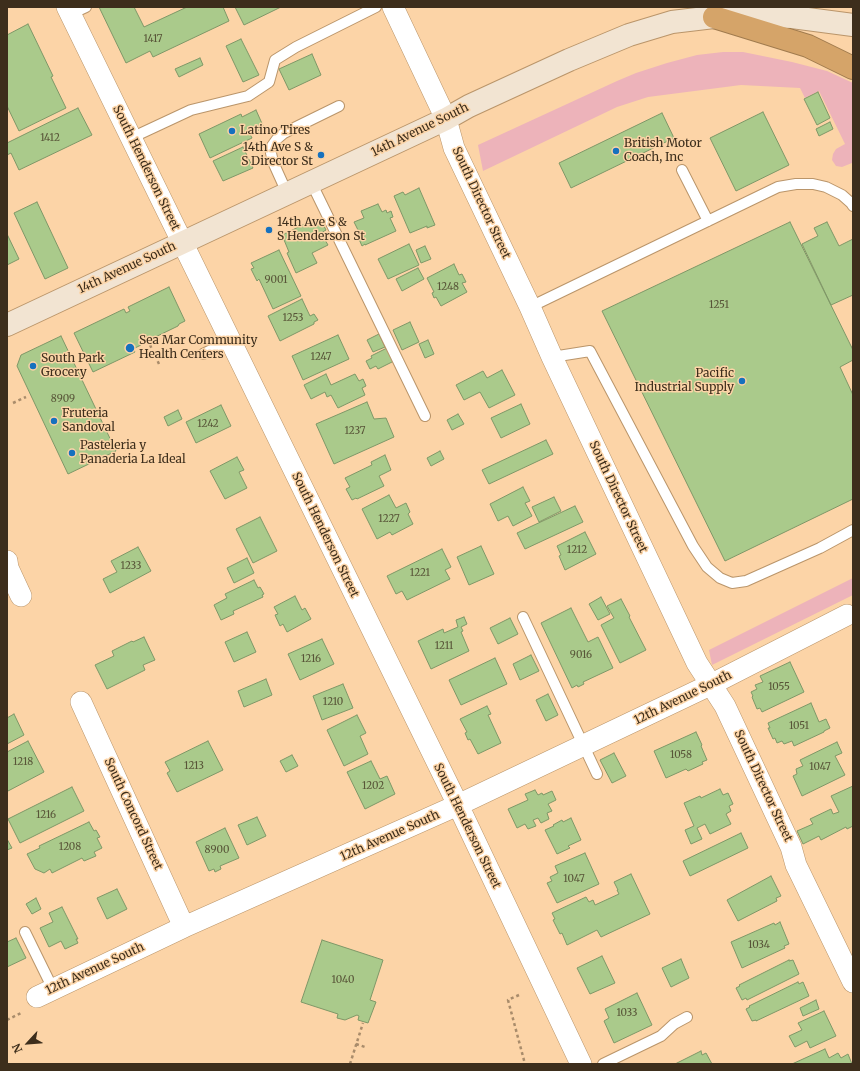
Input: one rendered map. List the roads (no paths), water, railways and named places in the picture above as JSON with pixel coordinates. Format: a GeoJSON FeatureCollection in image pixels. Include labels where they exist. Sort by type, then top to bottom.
{"type":"FeatureCollection","features":[{"type":"Feature","properties":{"kind":"highway"},"geometry":{"type":"LineString","coordinates":[[714,16],[808,46],[853,68]]}},
{"type":"Feature","properties":{"kind":"main road"},"geometry":{"type":"LineString","coordinates":[[672,22],[693,7]]}},
{"type":"Feature","properties":{"kind":"main road","name":"14th Avenue South"},"geometry":{"type":"LineString","coordinates":[[7,325],[446,119],[469,106],[585,53],[629,35],[672,22],[714,16],[745,15],[792,17],[853,25]]}},
{"type":"Feature","properties":{"kind":"street","name":"South Director Street"},"geometry":{"type":"LineString","coordinates":[[393,7],[446,119],[454,148],[530,307],[552,357],[697,663],[725,706],[791,847],[796,865],[853,982]]}},
{"type":"Feature","properties":{"kind":"street","name":"South Henderson Street"},"geometry":{"type":"LineString","coordinates":[[75,9],[131,138],[458,805],[581,1064]]}},
{"type":"Feature","properties":{"kind":"street"},"geometry":{"type":"LineString","coordinates":[[7,561],[8,568],[21,596]]}},
{"type":"Feature","properties":{"kind":"street","name":"12th Avenue South"},"geometry":{"type":"LineString","coordinates":[[39,999],[184,927],[458,805],[712,684],[847,615]]}},
{"type":"Feature","properties":{"kind":"street","name":"South Concord Street"},"geometry":{"type":"LineString","coordinates":[[81,702],[184,927]]}},
{"type":"Feature","properties":{"kind":"lane"},"geometry":{"type":"LineString","coordinates":[[131,138],[191,110],[248,96],[270,82],[275,60],[296,47],[376,7]]}},
{"type":"Feature","properties":{"kind":"lane"},"geometry":{"type":"LineString","coordinates":[[287,193],[273,162],[271,153],[272,146],[284,133],[339,106]]}},
{"type":"Feature","properties":{"kind":"lane"},"geometry":{"type":"LineString","coordinates":[[682,170],[708,221]]}},
{"type":"Feature","properties":{"kind":"lane"},"geometry":{"type":"LineString","coordinates":[[311,182],[425,416]]}},
{"type":"Feature","properties":{"kind":"lane"},"geometry":{"type":"LineString","coordinates":[[530,307],[778,187],[796,184],[813,184],[826,187],[842,195],[853,206]]}},
{"type":"Feature","properties":{"kind":"lane"},"geometry":{"type":"LineString","coordinates":[[203,354],[230,341]]}},
{"type":"Feature","properties":{"kind":"lane"},"geometry":{"type":"LineString","coordinates":[[552,357],[590,351],[693,546],[707,567],[720,578],[732,582],[746,581],[820,548],[853,530]]}},
{"type":"Feature","properties":{"kind":"lane"},"geometry":{"type":"LineString","coordinates":[[523,618],[597,774]]}},
{"type":"Feature","properties":{"kind":"lane"},"geometry":{"type":"LineString","coordinates":[[25,932],[39,999]]}},
{"type":"Feature","properties":{"kind":"lane"},"geometry":{"type":"LineString","coordinates":[[604,1064],[661,1036],[674,1024],[687,1017]]}},
{"type":"Feature","properties":{"kind":"place","name":"Latino Tires"},"geometry":{"type":"Point","coordinates":[232,131]}},
{"type":"Feature","properties":{"kind":"place","name":"British Motor Coach, Inc"},"geometry":{"type":"Point","coordinates":[616,151]}},
{"type":"Feature","properties":{"kind":"place","name":"14th Ave S & S Director St"},"geometry":{"type":"Point","coordinates":[321,155]}},
{"type":"Feature","properties":{"kind":"place","name":"14th Ave S & S Henderson St"},"geometry":{"type":"Point","coordinates":[269,230]}},
{"type":"Feature","properties":{"kind":"place","name":"Sea Mar Community Health Centers"},"geometry":{"type":"Point","coordinates":[130,348]}},
{"type":"Feature","properties":{"kind":"place","name":"South Park Grocery"},"geometry":{"type":"Point","coordinates":[33,366]}},
{"type":"Feature","properties":{"kind":"place","name":"Pacific Industrial Supply"},"geometry":{"type":"Point","coordinates":[742,381]}},
{"type":"Feature","properties":{"kind":"place","name":"Fruteria Sandoval"},"geometry":{"type":"Point","coordinates":[54,421]}},
{"type":"Feature","properties":{"kind":"place","name":"Pasteleria y Panaderia La Ideal"},"geometry":{"type":"Point","coordinates":[72,453]}}]}
